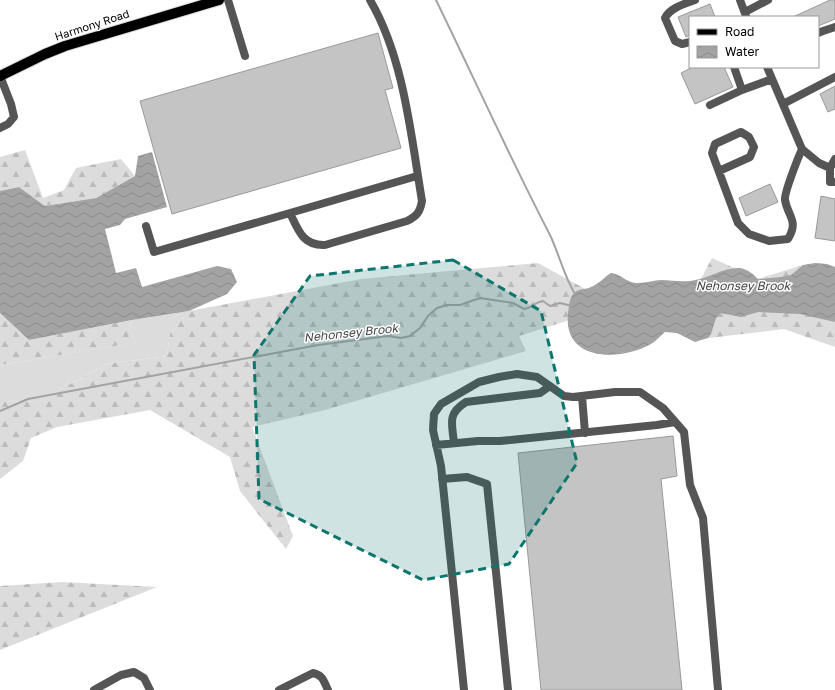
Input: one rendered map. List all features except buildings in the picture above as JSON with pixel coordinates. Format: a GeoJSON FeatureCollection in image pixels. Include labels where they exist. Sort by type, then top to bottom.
{"type":"FeatureCollection","features":[{"type":"Feature","properties":{"kind":"main road","name":"Harmony Road"},"geometry":{"type":"LineString","coordinates":[[0,76],[64,46],[219,0]]}},
{"type":"Feature","properties":{"kind":"street"},"geometry":{"type":"LineString","coordinates":[[228,0],[245,56]]}},
{"type":"Feature","properties":{"kind":"street"},"geometry":{"type":"LineString","coordinates":[[290,213],[302,235],[308,242],[316,245],[325,244],[407,222],[415,217],[420,210],[422,201],[404,94],[386,31],[381,18],[370,0]]}},
{"type":"Feature","properties":{"kind":"street"},"geometry":{"type":"LineString","coordinates":[[689,42],[682,44],[675,41],[665,18],[667,14],[674,9],[695,0]]}},
{"type":"Feature","properties":{"kind":"street"},"geometry":{"type":"LineString","coordinates":[[740,0],[745,15],[768,0]]}},
{"type":"Feature","properties":{"kind":"street"},"geometry":{"type":"LineString","coordinates":[[819,33],[835,27]]}},
{"type":"Feature","properties":{"kind":"street"},"geometry":{"type":"LineString","coordinates":[[734,68],[742,90]]}},
{"type":"Feature","properties":{"kind":"street"},"geometry":{"type":"LineString","coordinates":[[767,68],[802,149],[819,163],[830,168]]}},
{"type":"Feature","properties":{"kind":"street"},"geometry":{"type":"LineString","coordinates":[[0,76],[11,104],[14,117],[8,124],[0,128]]}},
{"type":"Feature","properties":{"kind":"street"},"geometry":{"type":"LineString","coordinates":[[783,104],[835,77]]}},
{"type":"Feature","properties":{"kind":"street"},"geometry":{"type":"LineString","coordinates":[[710,105],[742,90],[772,79]]}},
{"type":"Feature","properties":{"kind":"street"},"geometry":{"type":"LineString","coordinates":[[718,171],[750,157],[754,147],[749,137],[741,132],[715,144],[712,153],[718,171],[738,223],[749,234],[769,241],[788,239],[793,231],[792,221],[785,199],[802,149]]}},
{"type":"Feature","properties":{"kind":"street"},"geometry":{"type":"LineString","coordinates":[[835,159],[830,168],[830,182],[835,182]]}},
{"type":"Feature","properties":{"kind":"street"},"geometry":{"type":"LineString","coordinates":[[146,226],[154,252],[417,176]]}},
{"type":"Feature","properties":{"kind":"street"},"geometry":{"type":"LineString","coordinates":[[464,690],[442,479],[433,430],[434,414],[441,404],[479,382],[516,374],[537,377],[564,396],[573,397],[615,392],[640,392],[663,408],[684,432],[690,485],[703,518],[718,690]]}},
{"type":"Feature","properties":{"kind":"street"},"geometry":{"type":"LineString","coordinates":[[454,443],[452,416],[457,408],[466,402],[540,393],[550,386]]}},
{"type":"Feature","properties":{"kind":"street"},"geometry":{"type":"LineString","coordinates":[[582,396],[585,433]]}},
{"type":"Feature","properties":{"kind":"street"},"geometry":{"type":"LineString","coordinates":[[436,445],[585,433],[675,422]]}},
{"type":"Feature","properties":{"kind":"street"},"geometry":{"type":"LineString","coordinates":[[442,479],[467,477],[487,484],[508,690]]}},
{"type":"Feature","properties":{"kind":"street"},"geometry":{"type":"LineString","coordinates":[[94,690],[121,675],[134,672],[144,678],[150,690]]}},
{"type":"Feature","properties":{"kind":"street"},"geometry":{"type":"LineString","coordinates":[[280,690],[313,673],[322,676],[328,690]]}},
{"type":"Feature","properties":{"kind":"highlighted area"},"geometry":{"type":"Polygon","coordinates":[[[453,260],[541,311],[577,463],[509,564],[423,580],[259,499],[254,355],[310,276],[453,260]]]}},
{"type":"Feature","properties":{"kind":"green space"},"geometry":{"type":"Polygon","coordinates":[[[25,150],[43,198],[64,190],[76,168],[121,159],[135,176],[96,198],[45,206],[19,187],[0,191],[0,157],[25,150]]]}},
{"type":"Feature","properties":{"kind":"green space"},"geometry":{"type":"Polygon","coordinates":[[[712,258],[758,279],[803,265],[835,272],[835,347],[784,329],[692,340],[693,294],[712,258]]]}},
{"type":"Feature","properties":{"kind":"green space"},"geometry":{"type":"Polygon","coordinates":[[[538,263],[598,296],[576,318],[519,336],[526,351],[325,410],[252,427],[293,536],[286,549],[240,491],[230,457],[150,410],[57,427],[31,438],[23,461],[0,479],[0,406],[4,402],[39,401],[107,364],[167,356],[170,333],[189,311],[361,279],[538,263]]]}},
{"type":"Feature","properties":{"kind":"green space"},"geometry":{"type":"Polygon","coordinates":[[[189,311],[170,333],[167,356],[107,364],[39,401],[4,402],[0,406],[0,365],[126,344],[132,320],[189,311]]]}},
{"type":"Feature","properties":{"kind":"green space"},"geometry":{"type":"Polygon","coordinates":[[[0,313],[29,340],[132,320],[127,344],[0,365],[0,313]]]}},
{"type":"Feature","properties":{"kind":"green space"},"geometry":{"type":"Polygon","coordinates":[[[62,582],[157,587],[0,650],[0,586],[62,582]]]}},
{"type":"Feature","properties":{"kind":"water"},"geometry":{"type":"Polygon","coordinates":[[[152,152],[167,207],[125,219],[120,225],[105,229],[116,273],[136,268],[142,287],[217,266],[231,269],[237,282],[227,294],[189,311],[132,320],[29,340],[0,313],[0,191],[19,187],[45,206],[96,198],[135,176],[138,156],[152,152]]]}},
{"type":"Feature","properties":{"kind":"water"},"geometry":{"type":"Polygon","coordinates":[[[815,263],[827,264],[835,267],[835,322],[800,314],[758,312],[741,317],[721,313],[716,318],[711,334],[708,338],[695,342],[677,333],[665,332],[653,343],[639,350],[610,355],[584,349],[575,341],[569,330],[568,314],[572,295],[578,290],[594,286],[611,273],[631,282],[642,283],[656,280],[691,281],[729,269],[740,268],[750,272],[758,279],[791,275],[803,265],[815,263]]]}},
{"type":"Feature","properties":{"kind":"waterway"},"geometry":{"type":"LineString","coordinates":[[436,0],[550,235],[575,294]]}},
{"type":"Feature","properties":{"kind":"waterway","name":"Nehonsey Brook"},"geometry":{"type":"LineString","coordinates":[[0,411],[28,399],[318,345],[388,336],[401,338],[410,336],[420,328],[428,316],[437,308],[447,305],[460,305],[480,298],[513,303],[524,309],[543,301],[550,306],[560,303],[572,306]]}}]}
